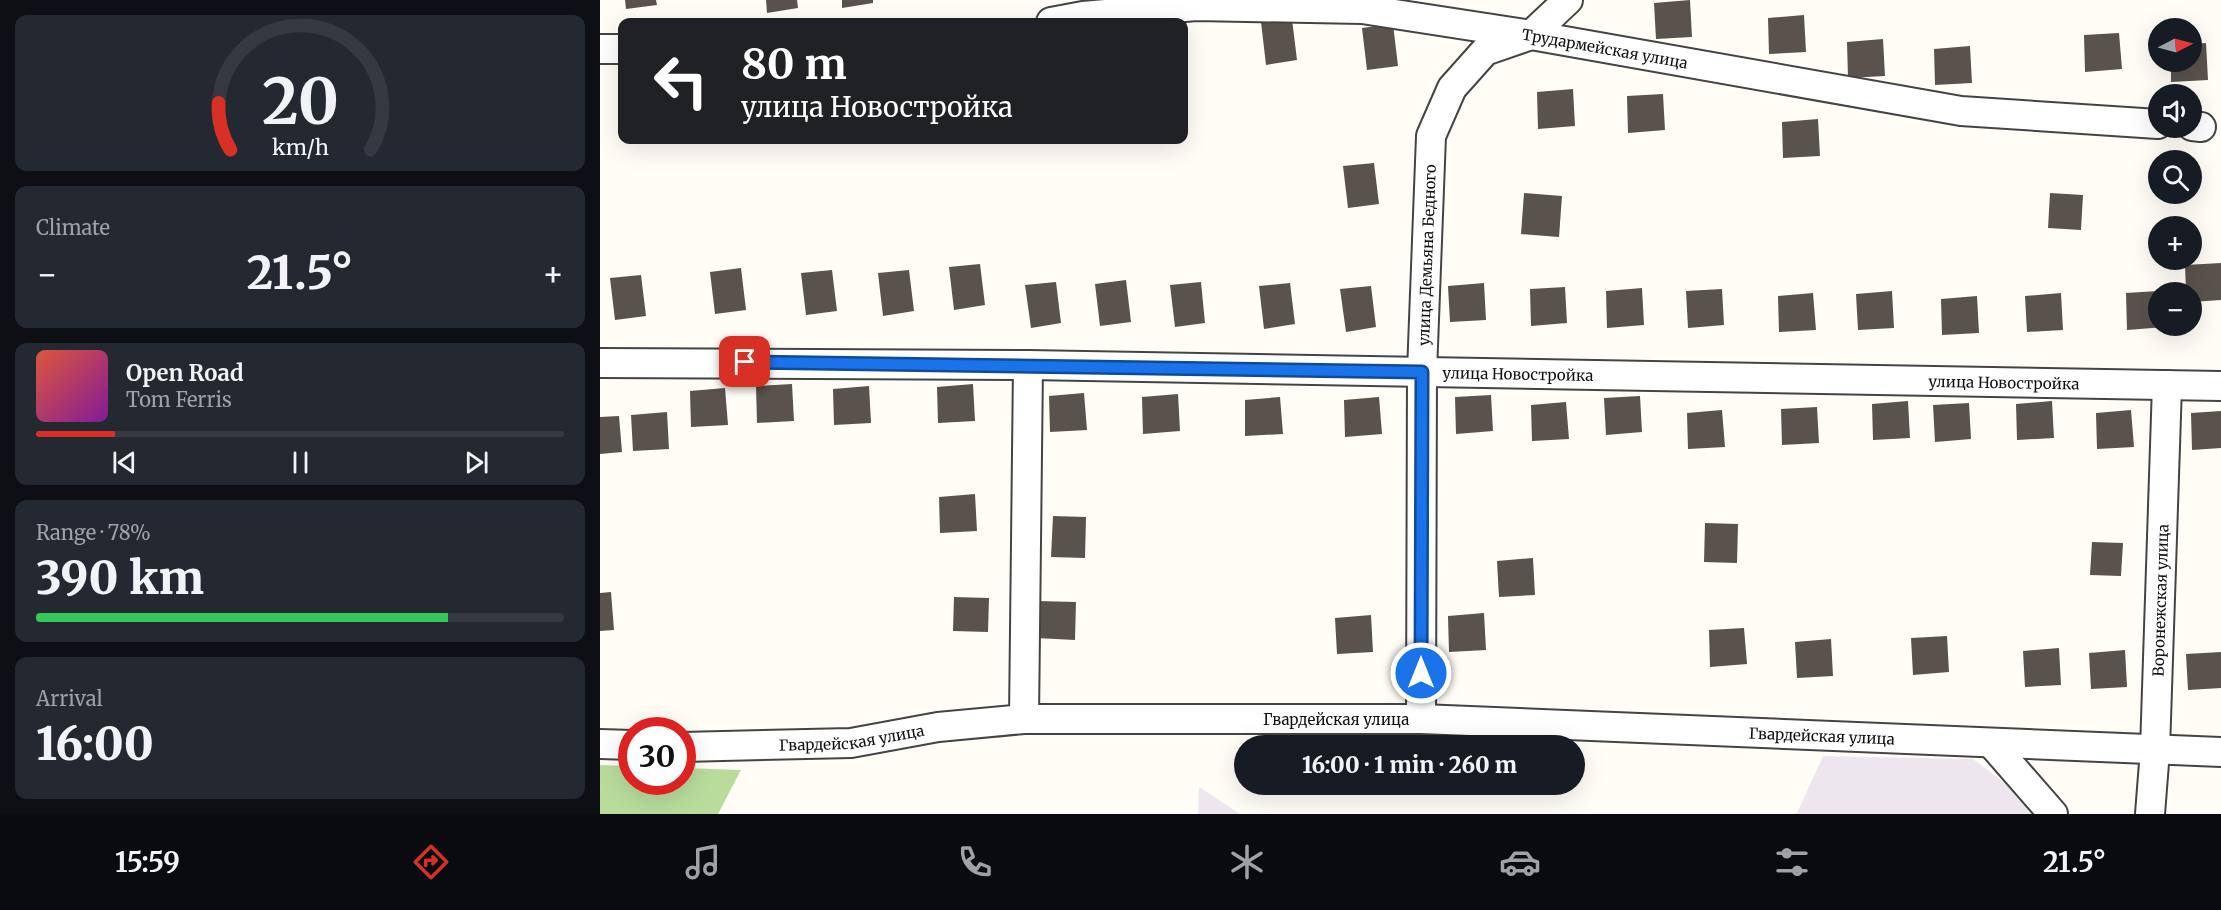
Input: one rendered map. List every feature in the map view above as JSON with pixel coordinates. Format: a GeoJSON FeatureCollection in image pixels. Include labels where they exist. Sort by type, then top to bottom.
{"type":"FeatureCollection","features":[{"type":"Feature","properties":{"kind":"street","name":"улица Демьяна Бедного"},"geometry":{"type":"LineString","coordinates":[[1421,719],[1422,372],[1431,136],[1452,88],[1485,51],[1531,35],[1568,0]]}},
{"type":"Feature","properties":{"kind":"street","name":"Трудармейская улица"},"geometry":{"type":"LineString","coordinates":[[1072,18],[1196,6],[1298,6],[1362,9],[1531,35],[1961,111],[2148,123]]}},
{"type":"Feature","properties":{"kind":"street"},"geometry":{"type":"LineString","coordinates":[[600,49],[618,49]]}},
{"type":"Feature","properties":{"kind":"street","name":"улица Новостройка"},"geometry":{"type":"LineString","coordinates":[[600,363],[1028,365],[2221,386]]}},
{"type":"Feature","properties":{"kind":"street"},"geometry":{"type":"LineString","coordinates":[[1024,719],[1028,365]]}},
{"type":"Feature","properties":{"kind":"street","name":"Воронежская улица"},"geometry":{"type":"LineString","coordinates":[[2150,814],[2156,750],[2167,385]]}},
{"type":"Feature","properties":{"kind":"street","name":"Гвардейская улица"},"geometry":{"type":"LineString","coordinates":[[696,747],[851,743],[938,728],[1024,719],[1421,719],[2221,752]]}},
{"type":"Feature","properties":{"kind":"street"},"geometry":{"type":"LineString","coordinates":[[600,744],[618,745]]}},
{"type":"Feature","properties":{"kind":"street"},"geometry":{"type":"LineString","coordinates":[[1992,744],[2053,814]]}},
{"type":"Feature","properties":{"kind":"shaded area"},"geometry":{"type":"Polygon","coordinates":[[[1823,756],[1973,759],[2046,814],[1790,814],[1797,813],[1823,756]]]}},
{"type":"Feature","properties":{"kind":"shaded area"},"geometry":{"type":"Polygon","coordinates":[[[1199,787],[1240,814],[1198,814],[1199,787]]]}},
{"type":"Feature","properties":{"kind":"green space"},"geometry":{"type":"Polygon","coordinates":[[[600,765],[618,766],[618,795],[696,795],[696,768],[741,770],[718,814],[600,814],[600,765]]]}},
{"type":"Feature","properties":{"kind":"building"},"geometry":{"type":"Polygon","coordinates":[[[625,0],[656,0],[657,5],[626,9],[625,0]]]}},
{"type":"Feature","properties":{"kind":"building"},"geometry":{"type":"Polygon","coordinates":[[[766,0],[797,0],[798,8],[767,13],[766,0]]]}},
{"type":"Feature","properties":{"kind":"building"},"geometry":{"type":"Polygon","coordinates":[[[842,0],[873,0],[873,3],[842,8],[842,0]]]}},
{"type":"Feature","properties":{"kind":"building"},"geometry":{"type":"Polygon","coordinates":[[[1690,0],[1692,37],[1656,39],[1654,3],[1690,0]]]}},
{"type":"Feature","properties":{"kind":"building"},"geometry":{"type":"Polygon","coordinates":[[[1804,15],[1806,52],[1769,54],[1768,18],[1804,15]]]}},
{"type":"Feature","properties":{"kind":"building"},"geometry":{"type":"Polygon","coordinates":[[[1292,19],[1297,60],[1266,65],[1261,22],[1292,19]]]}},
{"type":"Feature","properties":{"kind":"building"},"geometry":{"type":"Polygon","coordinates":[[[1393,24],[1398,66],[1367,70],[1362,28],[1393,24]]]}},
{"type":"Feature","properties":{"kind":"building"},"geometry":{"type":"Polygon","coordinates":[[[2119,33],[2122,69],[2085,72],[2084,35],[2119,33]]]}},
{"type":"Feature","properties":{"kind":"building"},"geometry":{"type":"Polygon","coordinates":[[[1883,39],[1885,76],[1848,78],[1847,42],[1883,39]]]}},
{"type":"Feature","properties":{"kind":"building"},"geometry":{"type":"Polygon","coordinates":[[[2202,43],[2206,43],[2208,80],[2171,82],[2171,72],[2202,72],[2202,43]]]}},
{"type":"Feature","properties":{"kind":"building"},"geometry":{"type":"Polygon","coordinates":[[[1970,46],[1972,83],[1935,85],[1934,49],[1970,46]]]}},
{"type":"Feature","properties":{"kind":"building"},"geometry":{"type":"Polygon","coordinates":[[[1573,89],[1575,126],[1538,129],[1537,92],[1573,89]]]}},
{"type":"Feature","properties":{"kind":"building"},"geometry":{"type":"Polygon","coordinates":[[[1663,94],[1665,130],[1628,133],[1627,96],[1663,94]]]}},
{"type":"Feature","properties":{"kind":"building"},"geometry":{"type":"Polygon","coordinates":[[[1818,119],[1820,156],[1783,158],[1782,122],[1818,119]]]}},
{"type":"Feature","properties":{"kind":"building"},"geometry":{"type":"Polygon","coordinates":[[[1374,163],[1379,204],[1348,208],[1343,166],[1374,163]]]}},
{"type":"Feature","properties":{"kind":"building"},"geometry":{"type":"Polygon","coordinates":[[[1524,193],[1562,196],[1559,237],[1521,234],[1524,193]]]}},
{"type":"Feature","properties":{"kind":"building"},"geometry":{"type":"Polygon","coordinates":[[[2050,193],[2083,195],[2081,230],[2048,228],[2050,193]]]}},
{"type":"Feature","properties":{"kind":"building"},"geometry":{"type":"Polygon","coordinates":[[[2221,263],[2221,300],[2202,301],[2202,282],[2186,282],[2185,270],[2202,270],[2202,264],[2221,263]]]}},
{"type":"Feature","properties":{"kind":"building"},"geometry":{"type":"Polygon","coordinates":[[[980,264],[985,305],[954,310],[949,267],[980,264]]]}},
{"type":"Feature","properties":{"kind":"building"},"geometry":{"type":"Polygon","coordinates":[[[741,268],[746,310],[715,314],[710,272],[741,268]]]}},
{"type":"Feature","properties":{"kind":"building"},"geometry":{"type":"Polygon","coordinates":[[[832,270],[837,311],[806,315],[801,273],[832,270]]]}},
{"type":"Feature","properties":{"kind":"building"},"geometry":{"type":"Polygon","coordinates":[[[909,270],[914,311],[883,316],[878,273],[909,270]]]}},
{"type":"Feature","properties":{"kind":"building"},"geometry":{"type":"Polygon","coordinates":[[[641,275],[646,316],[615,320],[610,278],[641,275]]]}},
{"type":"Feature","properties":{"kind":"building"},"geometry":{"type":"Polygon","coordinates":[[[1126,280],[1131,322],[1100,326],[1095,284],[1126,280]]]}},
{"type":"Feature","properties":{"kind":"building"},"geometry":{"type":"Polygon","coordinates":[[[1056,282],[1061,323],[1031,328],[1025,285],[1056,282]]]}},
{"type":"Feature","properties":{"kind":"building"},"geometry":{"type":"Polygon","coordinates":[[[1201,282],[1205,323],[1175,327],[1170,285],[1201,282]]]}},
{"type":"Feature","properties":{"kind":"building"},"geometry":{"type":"Polygon","coordinates":[[[1290,283],[1295,324],[1264,329],[1259,286],[1290,283]]]}},
{"type":"Feature","properties":{"kind":"building"},"geometry":{"type":"Polygon","coordinates":[[[1484,283],[1486,320],[1450,322],[1448,286],[1484,283]]]}},
{"type":"Feature","properties":{"kind":"building"},"geometry":{"type":"Polygon","coordinates":[[[1371,286],[1376,327],[1346,332],[1340,289],[1371,286]]]}},
{"type":"Feature","properties":{"kind":"building"},"geometry":{"type":"Polygon","coordinates":[[[1565,287],[1567,323],[1531,326],[1530,289],[1565,287]]]}},
{"type":"Feature","properties":{"kind":"building"},"geometry":{"type":"Polygon","coordinates":[[[1642,288],[1644,325],[1607,328],[1606,291],[1642,288]]]}},
{"type":"Feature","properties":{"kind":"building"},"geometry":{"type":"Polygon","coordinates":[[[1722,289],[1724,325],[1688,328],[1686,291],[1722,289]]]}},
{"type":"Feature","properties":{"kind":"building"},"geometry":{"type":"Polygon","coordinates":[[[1892,291],[1894,328],[1858,330],[1856,294],[1892,291]]]}},
{"type":"Feature","properties":{"kind":"building"},"geometry":{"type":"Polygon","coordinates":[[[2148,292],[2148,328],[2127,330],[2126,293],[2148,292]]]}},
{"type":"Feature","properties":{"kind":"building"},"geometry":{"type":"Polygon","coordinates":[[[1813,293],[1816,330],[1779,332],[1778,296],[1813,293]]]}},
{"type":"Feature","properties":{"kind":"building"},"geometry":{"type":"Polygon","coordinates":[[[2061,293],[2063,330],[2027,332],[2025,296],[2061,293]]]}},
{"type":"Feature","properties":{"kind":"building"},"geometry":{"type":"Polygon","coordinates":[[[1977,296],[1979,333],[1942,335],[1941,299],[1977,296]]]}},
{"type":"Feature","properties":{"kind":"building"},"geometry":{"type":"Polygon","coordinates":[[[792,384],[794,421],[757,423],[756,386],[792,384]]]}},
{"type":"Feature","properties":{"kind":"building"},"geometry":{"type":"Polygon","coordinates":[[[973,384],[975,421],[938,423],[937,387],[973,384]]]}},
{"type":"Feature","properties":{"kind":"building"},"geometry":{"type":"Polygon","coordinates":[[[869,386],[871,423],[834,425],[833,389],[869,386]]]}},
{"type":"Feature","properties":{"kind":"building"},"geometry":{"type":"Polygon","coordinates":[[[725,388],[728,425],[691,427],[690,391],[725,388]]]}},
{"type":"Feature","properties":{"kind":"building"},"geometry":{"type":"Polygon","coordinates":[[[1084,393],[1087,430],[1050,432],[1049,396],[1084,393]]]}},
{"type":"Feature","properties":{"kind":"building"},"geometry":{"type":"Polygon","coordinates":[[[1178,394],[1180,431],[1143,434],[1142,397],[1178,394]]]}},
{"type":"Feature","properties":{"kind":"building"},"geometry":{"type":"Polygon","coordinates":[[[1491,395],[1493,431],[1456,434],[1455,397],[1491,395]]]}},
{"type":"Feature","properties":{"kind":"building"},"geometry":{"type":"Polygon","coordinates":[[[1640,396],[1642,432],[1606,435],[1604,398],[1640,396]]]}},
{"type":"Feature","properties":{"kind":"building"},"geometry":{"type":"Polygon","coordinates":[[[1280,397],[1283,434],[1245,436],[1245,400],[1280,397]]]}},
{"type":"Feature","properties":{"kind":"building"},"geometry":{"type":"Polygon","coordinates":[[[1379,397],[1382,434],[1345,437],[1344,400],[1379,397]]]}},
{"type":"Feature","properties":{"kind":"building"},"geometry":{"type":"Polygon","coordinates":[[[1908,401],[1910,438],[1873,440],[1872,404],[1908,401]]]}},
{"type":"Feature","properties":{"kind":"building"},"geometry":{"type":"Polygon","coordinates":[[[2052,401],[2054,438],[2017,440],[2016,404],[2052,401]]]}},
{"type":"Feature","properties":{"kind":"building"},"geometry":{"type":"Polygon","coordinates":[[[1566,402],[1569,439],[1532,441],[1531,405],[1566,402]]]}},
{"type":"Feature","properties":{"kind":"building"},"geometry":{"type":"Polygon","coordinates":[[[1969,403],[1971,439],[1935,442],[1933,405],[1969,403]]]}},
{"type":"Feature","properties":{"kind":"building"},"geometry":{"type":"Polygon","coordinates":[[[1817,407],[1819,443],[1782,445],[1781,409],[1817,407]]]}},
{"type":"Feature","properties":{"kind":"building"},"geometry":{"type":"Polygon","coordinates":[[[1722,410],[1725,447],[1688,449],[1687,413],[1722,410]]]}},
{"type":"Feature","properties":{"kind":"building"},"geometry":{"type":"Polygon","coordinates":[[[2131,410],[2134,447],[2097,449],[2096,413],[2131,410]]]}},
{"type":"Feature","properties":{"kind":"building"},"geometry":{"type":"Polygon","coordinates":[[[2221,411],[2221,448],[2192,450],[2191,413],[2221,411]]]}},
{"type":"Feature","properties":{"kind":"building"},"geometry":{"type":"Polygon","coordinates":[[[667,412],[669,449],[633,451],[631,415],[667,412]]]}},
{"type":"Feature","properties":{"kind":"building"},"geometry":{"type":"Polygon","coordinates":[[[619,416],[622,452],[600,454],[600,417],[619,416]]]}},
{"type":"Feature","properties":{"kind":"building"},"geometry":{"type":"Polygon","coordinates":[[[975,494],[977,531],[940,533],[939,497],[975,494]]]}},
{"type":"Feature","properties":{"kind":"building"},"geometry":{"type":"Polygon","coordinates":[[[1053,516],[1086,517],[1085,558],[1051,557],[1053,516]]]}},
{"type":"Feature","properties":{"kind":"building"},"geometry":{"type":"Polygon","coordinates":[[[1705,523],[1738,524],[1737,563],[1704,562],[1705,523]]]}},
{"type":"Feature","properties":{"kind":"building"},"geometry":{"type":"Polygon","coordinates":[[[2092,542],[2123,543],[2121,576],[2090,575],[2092,542]]]}},
{"type":"Feature","properties":{"kind":"building"},"geometry":{"type":"Polygon","coordinates":[[[1533,558],[1535,595],[1499,597],[1497,561],[1533,558]]]}},
{"type":"Feature","properties":{"kind":"building"},"geometry":{"type":"Polygon","coordinates":[[[611,592],[614,630],[600,631],[600,593],[611,592]]]}},
{"type":"Feature","properties":{"kind":"building"},"geometry":{"type":"Polygon","coordinates":[[[954,597],[989,598],[988,632],[953,631],[954,597]]]}},
{"type":"Feature","properties":{"kind":"building"},"geometry":{"type":"Polygon","coordinates":[[[1037,601],[1076,602],[1075,640],[1036,638],[1037,601]]]}},
{"type":"Feature","properties":{"kind":"building"},"geometry":{"type":"Polygon","coordinates":[[[1484,613],[1486,650],[1449,652],[1448,616],[1484,613]]]}},
{"type":"Feature","properties":{"kind":"building"},"geometry":{"type":"Polygon","coordinates":[[[1371,615],[1373,652],[1337,654],[1335,618],[1371,615]]]}},
{"type":"Feature","properties":{"kind":"building"},"geometry":{"type":"Polygon","coordinates":[[[1744,628],[1747,664],[1710,667],[1709,630],[1744,628]]]}},
{"type":"Feature","properties":{"kind":"building"},"geometry":{"type":"Polygon","coordinates":[[[1947,636],[1949,672],[1913,675],[1911,638],[1947,636]]]}},
{"type":"Feature","properties":{"kind":"building"},"geometry":{"type":"Polygon","coordinates":[[[1831,639],[1833,676],[1797,678],[1795,642],[1831,639]]]}},
{"type":"Feature","properties":{"kind":"building"},"geometry":{"type":"Polygon","coordinates":[[[2059,648],[2061,685],[2025,687],[2023,651],[2059,648]]]}},
{"type":"Feature","properties":{"kind":"building"},"geometry":{"type":"Polygon","coordinates":[[[2125,650],[2127,687],[2091,689],[2089,653],[2125,650]]]}},
{"type":"Feature","properties":{"kind":"building"},"geometry":{"type":"Polygon","coordinates":[[[2221,652],[2221,688],[2188,690],[2186,654],[2221,652]]]}},
{"type":"Feature","properties":{"kind":"route"},"geometry":{"type":"LineString","coordinates":[[745,362],[1422,372],[1421,673]]}}]}
